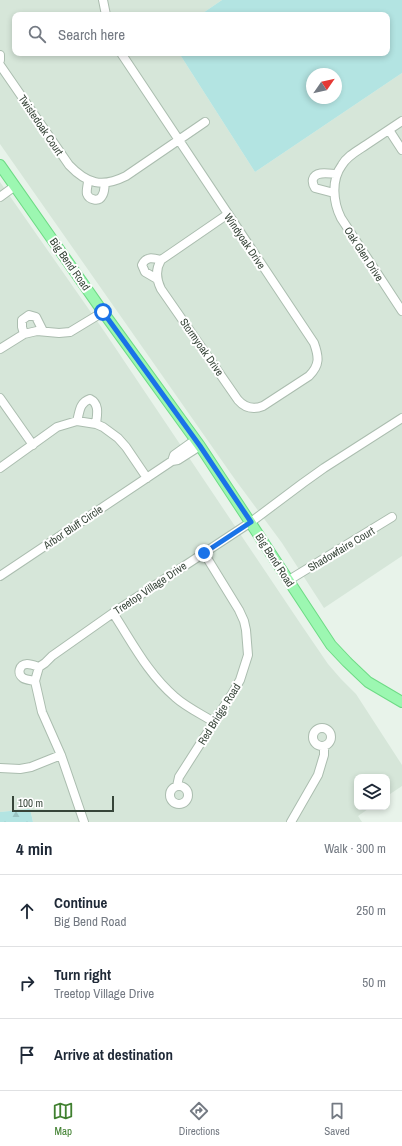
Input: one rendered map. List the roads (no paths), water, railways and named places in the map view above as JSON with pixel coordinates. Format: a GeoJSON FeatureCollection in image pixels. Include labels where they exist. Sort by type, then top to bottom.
{"type":"FeatureCollection","features":[{"type":"Feature","properties":{"kind":"main road","name":"Big Bend Road"},"geometry":{"type":"LineString","coordinates":[[1,168],[198,443],[331,645],[338,654],[368,682],[402,702]]}},
{"type":"Feature","properties":{"kind":"street"},"geometry":{"type":"LineString","coordinates":[[103,0],[105,12]]}},
{"type":"Feature","properties":{"kind":"street"},"geometry":{"type":"LineString","coordinates":[[0,55],[0,60]]}},
{"type":"Feature","properties":{"kind":"street","name":"Windyoak Drive"},"geometry":{"type":"LineString","coordinates":[[123,56],[314,343],[317,353],[317,365],[315,370],[309,376],[263,406],[253,408]]}},
{"type":"Feature","properties":{"kind":"street","name":"Twistedoak Court"},"geometry":{"type":"LineString","coordinates":[[0,65],[66,162],[88,181]]}},
{"type":"Feature","properties":{"kind":"street","name":"Oak Glen Drive"},"geometry":{"type":"LineString","coordinates":[[402,121],[346,159],[341,165],[337,174],[334,187],[335,203],[341,218],[402,311]]}},
{"type":"Feature","properties":{"kind":"street"},"geometry":{"type":"LineString","coordinates":[[105,183],[104,192],[99,199],[93,199],[87,194],[88,181],[105,183],[118,180],[126,176],[205,122]]}},
{"type":"Feature","properties":{"kind":"street"},"geometry":{"type":"LineString","coordinates":[[389,130],[402,150]]}},
{"type":"Feature","properties":{"kind":"street"},"geometry":{"type":"LineString","coordinates":[[334,193],[316,188],[312,181],[315,176],[319,174],[337,174]]}},
{"type":"Feature","properties":{"kind":"street"},"geometry":{"type":"LineString","coordinates":[[0,198],[15,186]]}},
{"type":"Feature","properties":{"kind":"street","name":"Stormyoak Drive"},"geometry":{"type":"LineString","coordinates":[[228,214],[161,260],[150,258],[145,260],[142,265],[144,272],[157,279],[161,289],[238,400],[246,407],[253,408]]}},
{"type":"Feature","properties":{"kind":"street"},"geometry":{"type":"LineString","coordinates":[[157,279],[158,265],[161,260]]}},
{"type":"Feature","properties":{"kind":"street"},"geometry":{"type":"LineString","coordinates":[[0,349],[24,334],[37,331],[59,333],[70,332],[103,312]]}},
{"type":"Feature","properties":{"kind":"street"},"geometry":{"type":"LineString","coordinates":[[24,334],[22,320],[29,315],[36,317],[43,331]]}},
{"type":"Feature","properties":{"kind":"street"},"geometry":{"type":"LineString","coordinates":[[0,398],[33,445]]}},
{"type":"Feature","properties":{"kind":"street"},"geometry":{"type":"LineString","coordinates":[[78,421],[81,404],[90,399],[95,403],[97,408],[96,424]]}},
{"type":"Feature","properties":{"kind":"street","name":"Treetop Village Drive"},"geometry":{"type":"LineString","coordinates":[[39,667],[52,656],[113,613],[251,522],[303,483],[402,418]]}},
{"type":"Feature","properties":{"kind":"street"},"geometry":{"type":"LineString","coordinates":[[0,468],[57,427],[78,421],[96,424],[103,427],[118,438],[147,478]]}},
{"type":"Feature","properties":{"kind":"street","name":"Arbor Bluff Circle"},"geometry":{"type":"LineString","coordinates":[[0,576],[172,461],[178,460],[198,443]]}},
{"type":"Feature","properties":{"kind":"street","name":"Shadowfaire Court"},"geometry":{"type":"LineString","coordinates":[[289,580],[392,517]]}},
{"type":"Feature","properties":{"kind":"street","name":"Red Bridge Road"},"geometry":{"type":"LineString","coordinates":[[177,786],[179,777],[240,680],[248,655],[246,630],[239,610],[204,553]]}},
{"type":"Feature","properties":{"kind":"street"},"geometry":{"type":"LineString","coordinates":[[113,613],[153,675],[162,685],[176,698],[214,722]]}},
{"type":"Feature","properties":{"kind":"street"},"geometry":{"type":"LineString","coordinates":[[35,681],[23,678],[20,674],[20,669],[22,666],[27,664],[39,667],[35,681],[42,712],[61,755],[84,822]]}},
{"type":"Feature","properties":{"kind":"street"},"geometry":{"type":"LineString","coordinates":[[291,822],[318,775],[324,755],[324,746]]}},
{"type":"Feature","properties":{"kind":"street"},"geometry":{"type":"LineString","coordinates":[[0,768],[20,769],[30,767],[61,755]]}}]}
